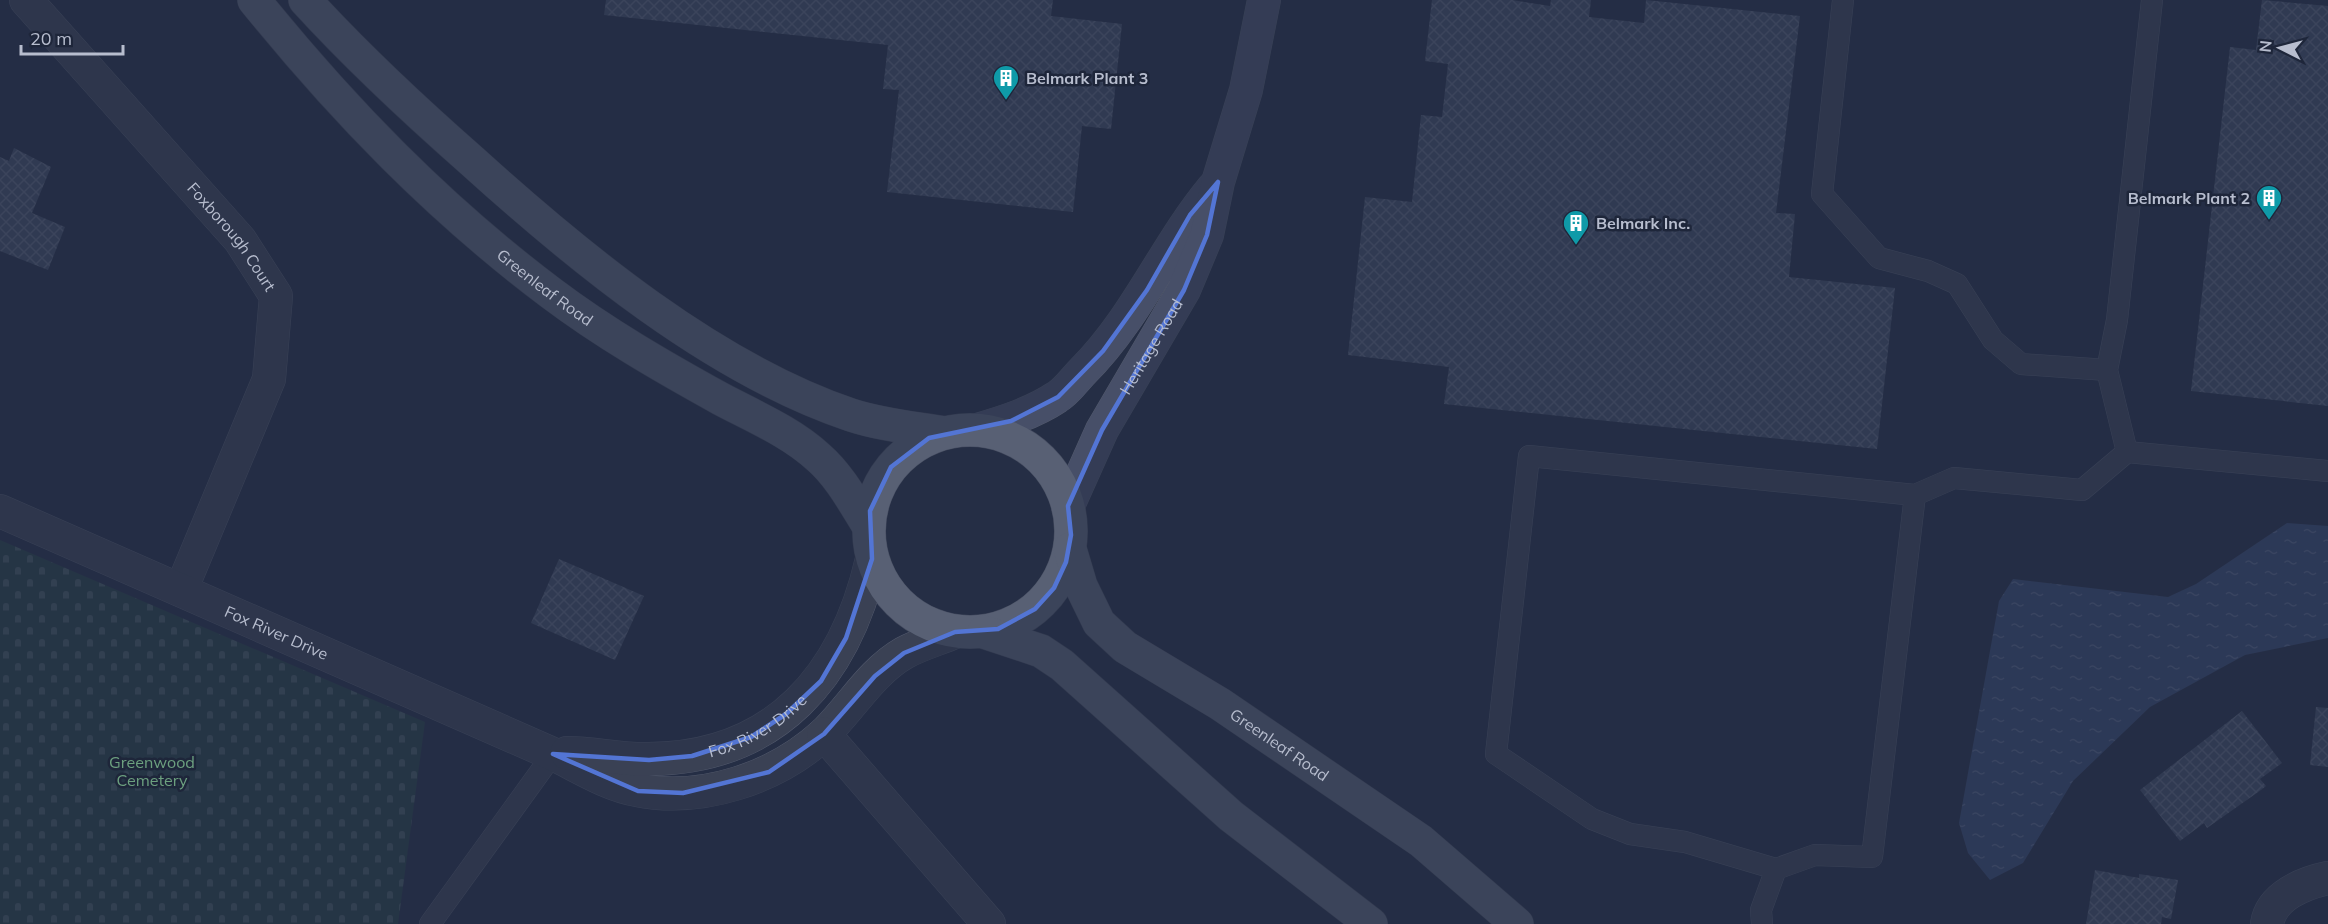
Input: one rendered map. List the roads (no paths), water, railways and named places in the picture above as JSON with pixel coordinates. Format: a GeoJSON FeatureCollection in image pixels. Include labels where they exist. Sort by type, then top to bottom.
{"type":"FeatureCollection","features":[{"type":"Feature","properties":{"kind":"main road","name":"Greenleaf Road"},"geometry":{"type":"LineString","coordinates":[[254,0],[307,65],[377,142],[473,231],[553,294],[660,365],[788,436],[818,457],[838,478],[869,527]]}},
{"type":"Feature","properties":{"kind":"main road"},"geometry":{"type":"LineString","coordinates":[[305,0],[427,122],[527,211],[600,271],[674,322],[746,367],[811,399],[851,415],[880,422],[1008,437],[1035,454],[1056,478],[1068,506],[1070,549],[1061,576],[1045,599],[1011,624],[970,632]]}},
{"type":"Feature","properties":{"kind":"main road","name":"Heritage Road"},"geometry":{"type":"LineString","coordinates":[[1068,506],[1102,430],[1184,290],[1207,235],[1218,182],[1246,90],[1264,0]]}},
{"type":"Feature","properties":{"kind":"main road","name":"Heritage Road"},"geometry":{"type":"LineString","coordinates":[[961,431],[1011,421],[1058,397],[1103,351],[1147,290],[1190,215],[1218,182]]}},
{"type":"Feature","properties":{"kind":"main road"},"geometry":{"type":"LineString","coordinates":[[961,431],[915,446],[891,467],[875,495],[869,527],[872,559],[886,588],[905,609],[928,624],[970,632],[1041,651],[1062,665],[1231,816],[1371,924]]}},
{"type":"Feature","properties":{"kind":"main road","name":"Greenleaf Road"},"geometry":{"type":"LineString","coordinates":[[1070,549],[1081,586],[1099,623],[1125,648],[1220,704],[1421,841],[1517,924]]}},
{"type":"Feature","properties":{"kind":"street","name":"Foxborough Court"},"geometry":{"type":"LineString","coordinates":[[26,0],[240,240],[276,296],[269,379],[181,590]]}},
{"type":"Feature","properties":{"kind":"street","name":"Fox River Drive"},"geometry":{"type":"LineString","coordinates":[[0,512],[553,754],[617,785],[638,791],[683,793],[725,786],[769,772],[800,754],[824,734],[875,676],[904,653],[970,632]]}},
{"type":"Feature","properties":{"kind":"street","name":"Fox River Drive"},"geometry":{"type":"LineString","coordinates":[[553,754],[591,753],[649,759],[692,756],[751,737],[786,714],[821,681],[846,638],[865,591],[872,559]]}},
{"type":"Feature","properties":{"kind":"street"},"geometry":{"type":"LineString","coordinates":[[824,734],[989,924]]}},
{"type":"Feature","properties":{"kind":"street"},"geometry":{"type":"LineString","coordinates":[[2267,924],[2274,905],[2288,894],[2311,881],[2328,878]]}},
{"type":"Feature","properties":{"kind":"lane"},"geometry":{"type":"LineString","coordinates":[[1843,0],[1822,194],[1879,258],[1928,271],[1957,284],[1993,340],[2021,364],[2107,370]]}},
{"type":"Feature","properties":{"kind":"lane"},"geometry":{"type":"LineString","coordinates":[[2127,452],[2107,370],[2117,320],[2152,0]]}},
{"type":"Feature","properties":{"kind":"lane"},"geometry":{"type":"LineString","coordinates":[[1915,495],[1872,857],[1815,855],[1776,869],[1685,842],[1630,834],[1592,819],[1496,754],[1529,456],[1915,495],[1954,478],[2082,490],[2127,452],[2328,471]]}},
{"type":"Feature","properties":{"kind":"lane"},"geometry":{"type":"LineString","coordinates":[[430,924],[553,754]]}},
{"type":"Feature","properties":{"kind":"lane"},"geometry":{"type":"LineString","coordinates":[[1762,924],[1761,910],[1776,869]]}},
{"type":"Feature","properties":{"kind":"water"},"geometry":{"type":"Polygon","coordinates":[[[2287,523],[2328,526],[2328,638],[2245,655],[2150,707],[2073,781],[2023,863],[1990,880],[1968,853],[1959,823],[1999,601],[2013,579],[2168,597],[2196,584],[2287,523]]]}},
{"type":"Feature","properties":{"kind":"place","name":"Belmark Plant 3"},"geometry":{"type":"Point","coordinates":[1006,101]}},
{"type":"Feature","properties":{"kind":"place","name":"Belmark Plant 2"},"geometry":{"type":"Point","coordinates":[2269,221]}},
{"type":"Feature","properties":{"kind":"place","name":"Belmark Inc."},"geometry":{"type":"Point","coordinates":[1576,246]}},
{"type":"Feature","properties":{"kind":"park label","name":"Greenwood Cemetery"},"geometry":{"type":"Point","coordinates":[152,771]}}]}
